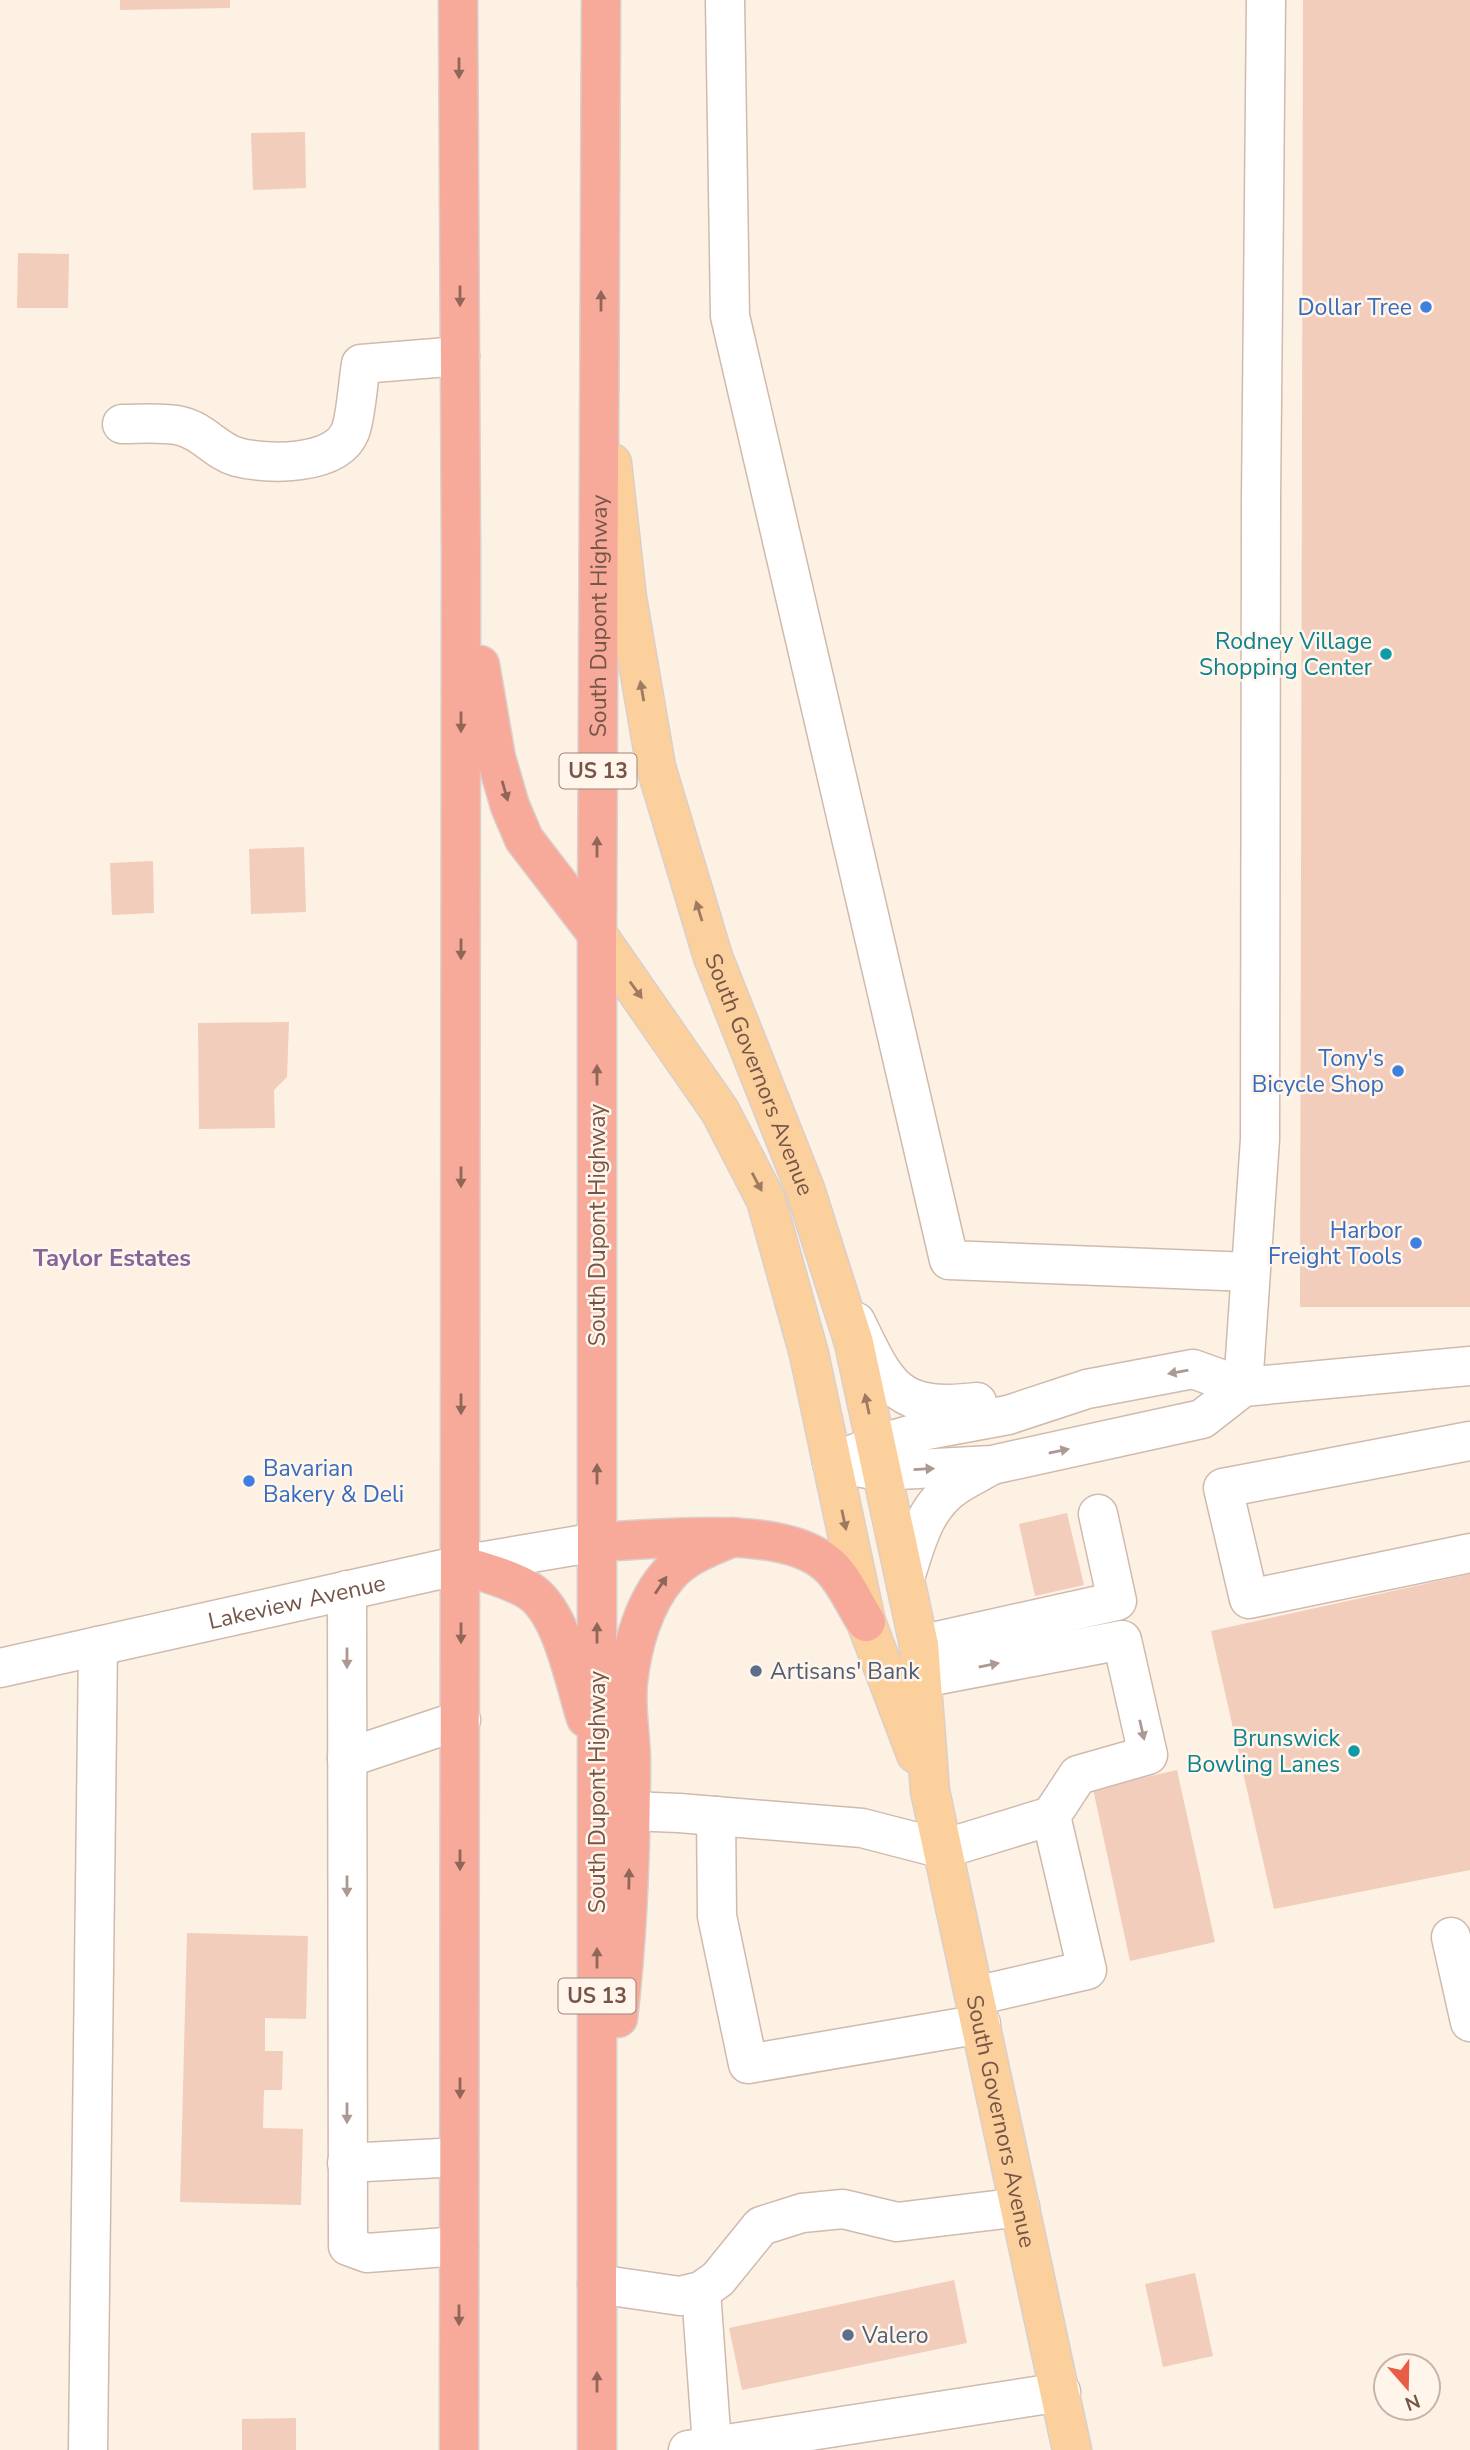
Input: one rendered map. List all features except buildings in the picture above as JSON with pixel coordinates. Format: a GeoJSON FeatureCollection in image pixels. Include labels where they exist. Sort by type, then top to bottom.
{"type":"FeatureCollection","features":[{"type":"Feature","properties":{"kind":"highway"},"geometry":{"type":"LineString","coordinates":[[458,0],[461,556],[459,2450]]}},
{"type":"Feature","properties":{"kind":"highway","name":"South Dupont Highway"},"geometry":{"type":"LineString","coordinates":[[597,2450],[597,934],[601,0]]}},
{"type":"Feature","properties":{"kind":"highway"},"geometry":{"type":"LineString","coordinates":[[461,556],[496,758],[509,806],[524,839],[597,934]]}},
{"type":"Feature","properties":{"kind":"highway"},"geometry":{"type":"LineString","coordinates":[[597,1542],[733,1537],[800,1548],[827,1564],[866,1622]]}},
{"type":"Feature","properties":{"kind":"highway"},"geometry":{"type":"LineString","coordinates":[[597,2215],[628,1931],[631,1761],[627,1684],[642,1621],[655,1593],[669,1573],[689,1556],[733,1537]]}},
{"type":"Feature","properties":{"kind":"highway"},"geometry":{"type":"LineString","coordinates":[[461,1564],[516,1584],[541,1600],[548,1608],[556,1623],[597,1753]]}},
{"type":"Feature","properties":{"kind":"main road","name":"South Governors Avenue"},"geometry":{"type":"LineString","coordinates":[[601,356],[627,598],[656,767],[713,957],[805,1189],[854,1343],[905,1578],[920,1661],[930,1791]]}},
{"type":"Feature","properties":{"kind":"main road","name":"South Governors Avenue"},"geometry":{"type":"LineString","coordinates":[[597,934],[720,1111],[766,1200],[809,1354],[866,1622],[930,1791],[1072,2450]]}},
{"type":"Feature","properties":{"kind":"street"},"geometry":{"type":"LineString","coordinates":[[725,0],[730,316],[948,1260],[1250,1272]]}},
{"type":"Feature","properties":{"kind":"street"},"geometry":{"type":"LineString","coordinates":[[832,1463],[878,1458],[992,1465],[1202,1419],[1243,1387],[1260,1139],[1261,513],[1266,0]]}},
{"type":"Feature","properties":{"kind":"street"},"geometry":{"type":"LineString","coordinates":[[122,424],[180,426],[199,432],[237,457],[280,461],[310,460],[337,449],[350,433],[361,363],[460,356]]}},
{"type":"Feature","properties":{"kind":"street"},"geometry":{"type":"LineString","coordinates":[[828,1263],[885,1377],[898,1392],[918,1402],[937,1405],[1087,1389],[1193,1369],[1243,1387],[1470,1366]]}},
{"type":"Feature","properties":{"kind":"street"},"geometry":{"type":"LineString","coordinates":[[878,1458],[927,1430],[1007,1415],[1087,1389]]}},
{"type":"Feature","properties":{"kind":"street"},"geometry":{"type":"LineString","coordinates":[[1470,1441],[1223,1488],[1250,1599],[1470,1553]]}},
{"type":"Feature","properties":{"kind":"street"},"geometry":{"type":"LineString","coordinates":[[905,1578],[921,1527],[942,1497],[955,1486],[992,1465]]}},
{"type":"Feature","properties":{"kind":"street"},"geometry":{"type":"LineString","coordinates":[[920,1661],[1117,1601],[1098,1514]]}},
{"type":"Feature","properties":{"kind":"street","name":"Lakeview Avenue"},"geometry":{"type":"LineString","coordinates":[[0,1668],[461,1564],[597,1542]]}},
{"type":"Feature","properties":{"kind":"street"},"geometry":{"type":"LineString","coordinates":[[347,1590],[348,2246],[367,2253],[459,2246]]}},
{"type":"Feature","properties":{"kind":"street"},"geometry":{"type":"LineString","coordinates":[[630,1811],[862,1828],[943,1849],[1051,1816],[1077,1775],[1148,1755],[1122,1640],[920,1661]]}},
{"type":"Feature","properties":{"kind":"street"},"geometry":{"type":"LineString","coordinates":[[88,2450],[98,1646]]}},
{"type":"Feature","properties":{"kind":"street"},"geometry":{"type":"LineString","coordinates":[[347,1758],[461,1720]]}},
{"type":"Feature","properties":{"kind":"street"},"geometry":{"type":"LineString","coordinates":[[716,1816],[717,1916],[748,2064],[978,2010],[1087,1970],[1051,1816]]}},
{"type":"Feature","properties":{"kind":"street"},"geometry":{"type":"LineString","coordinates":[[1451,1937],[1470,2022]]}},
{"type":"Feature","properties":{"kind":"street"},"geometry":{"type":"LineString","coordinates":[[347,2162],[459,2157]]}},
{"type":"Feature","properties":{"kind":"street"},"geometry":{"type":"LineString","coordinates":[[597,2284],[680,2296],[701,2291],[718,2279],[761,2226],[802,2213],[843,2209],[897,2222],[1020,2207]]}},
{"type":"Feature","properties":{"kind":"street"},"geometry":{"type":"LineString","coordinates":[[701,2291],[700,2448],[1061,2392]]}},
{"type":"Feature","properties":{"kind":"place","name":"Dollar Tree"},"geometry":{"type":"Point","coordinates":[1426,307]}},
{"type":"Feature","properties":{"kind":"place","name":"Rodney Village Shopping Center"},"geometry":{"type":"Point","coordinates":[1386,654]}},
{"type":"Feature","properties":{"kind":"place","name":"Tony's Bicycle Shop"},"geometry":{"type":"Point","coordinates":[1398,1071]}},
{"type":"Feature","properties":{"kind":"place","name":"Harbor Freight Tools"},"geometry":{"type":"Point","coordinates":[1416,1243]}},
{"type":"Feature","properties":{"kind":"place","name":"Bavarian Bakery & Deli"},"geometry":{"type":"Point","coordinates":[249,1481]}},
{"type":"Feature","properties":{"kind":"place","name":"Artisans' Bank"},"geometry":{"type":"Point","coordinates":[756,1671]}},
{"type":"Feature","properties":{"kind":"place","name":"Brunswick Bowling Lanes"},"geometry":{"type":"Point","coordinates":[1354,1751]}},
{"type":"Feature","properties":{"kind":"place","name":"Valero"},"geometry":{"type":"Point","coordinates":[848,2335]}},
{"type":"Feature","properties":{"kind":"district","name":"Taylor Estates"},"geometry":{"type":"Point","coordinates":[112,1258]}}]}
